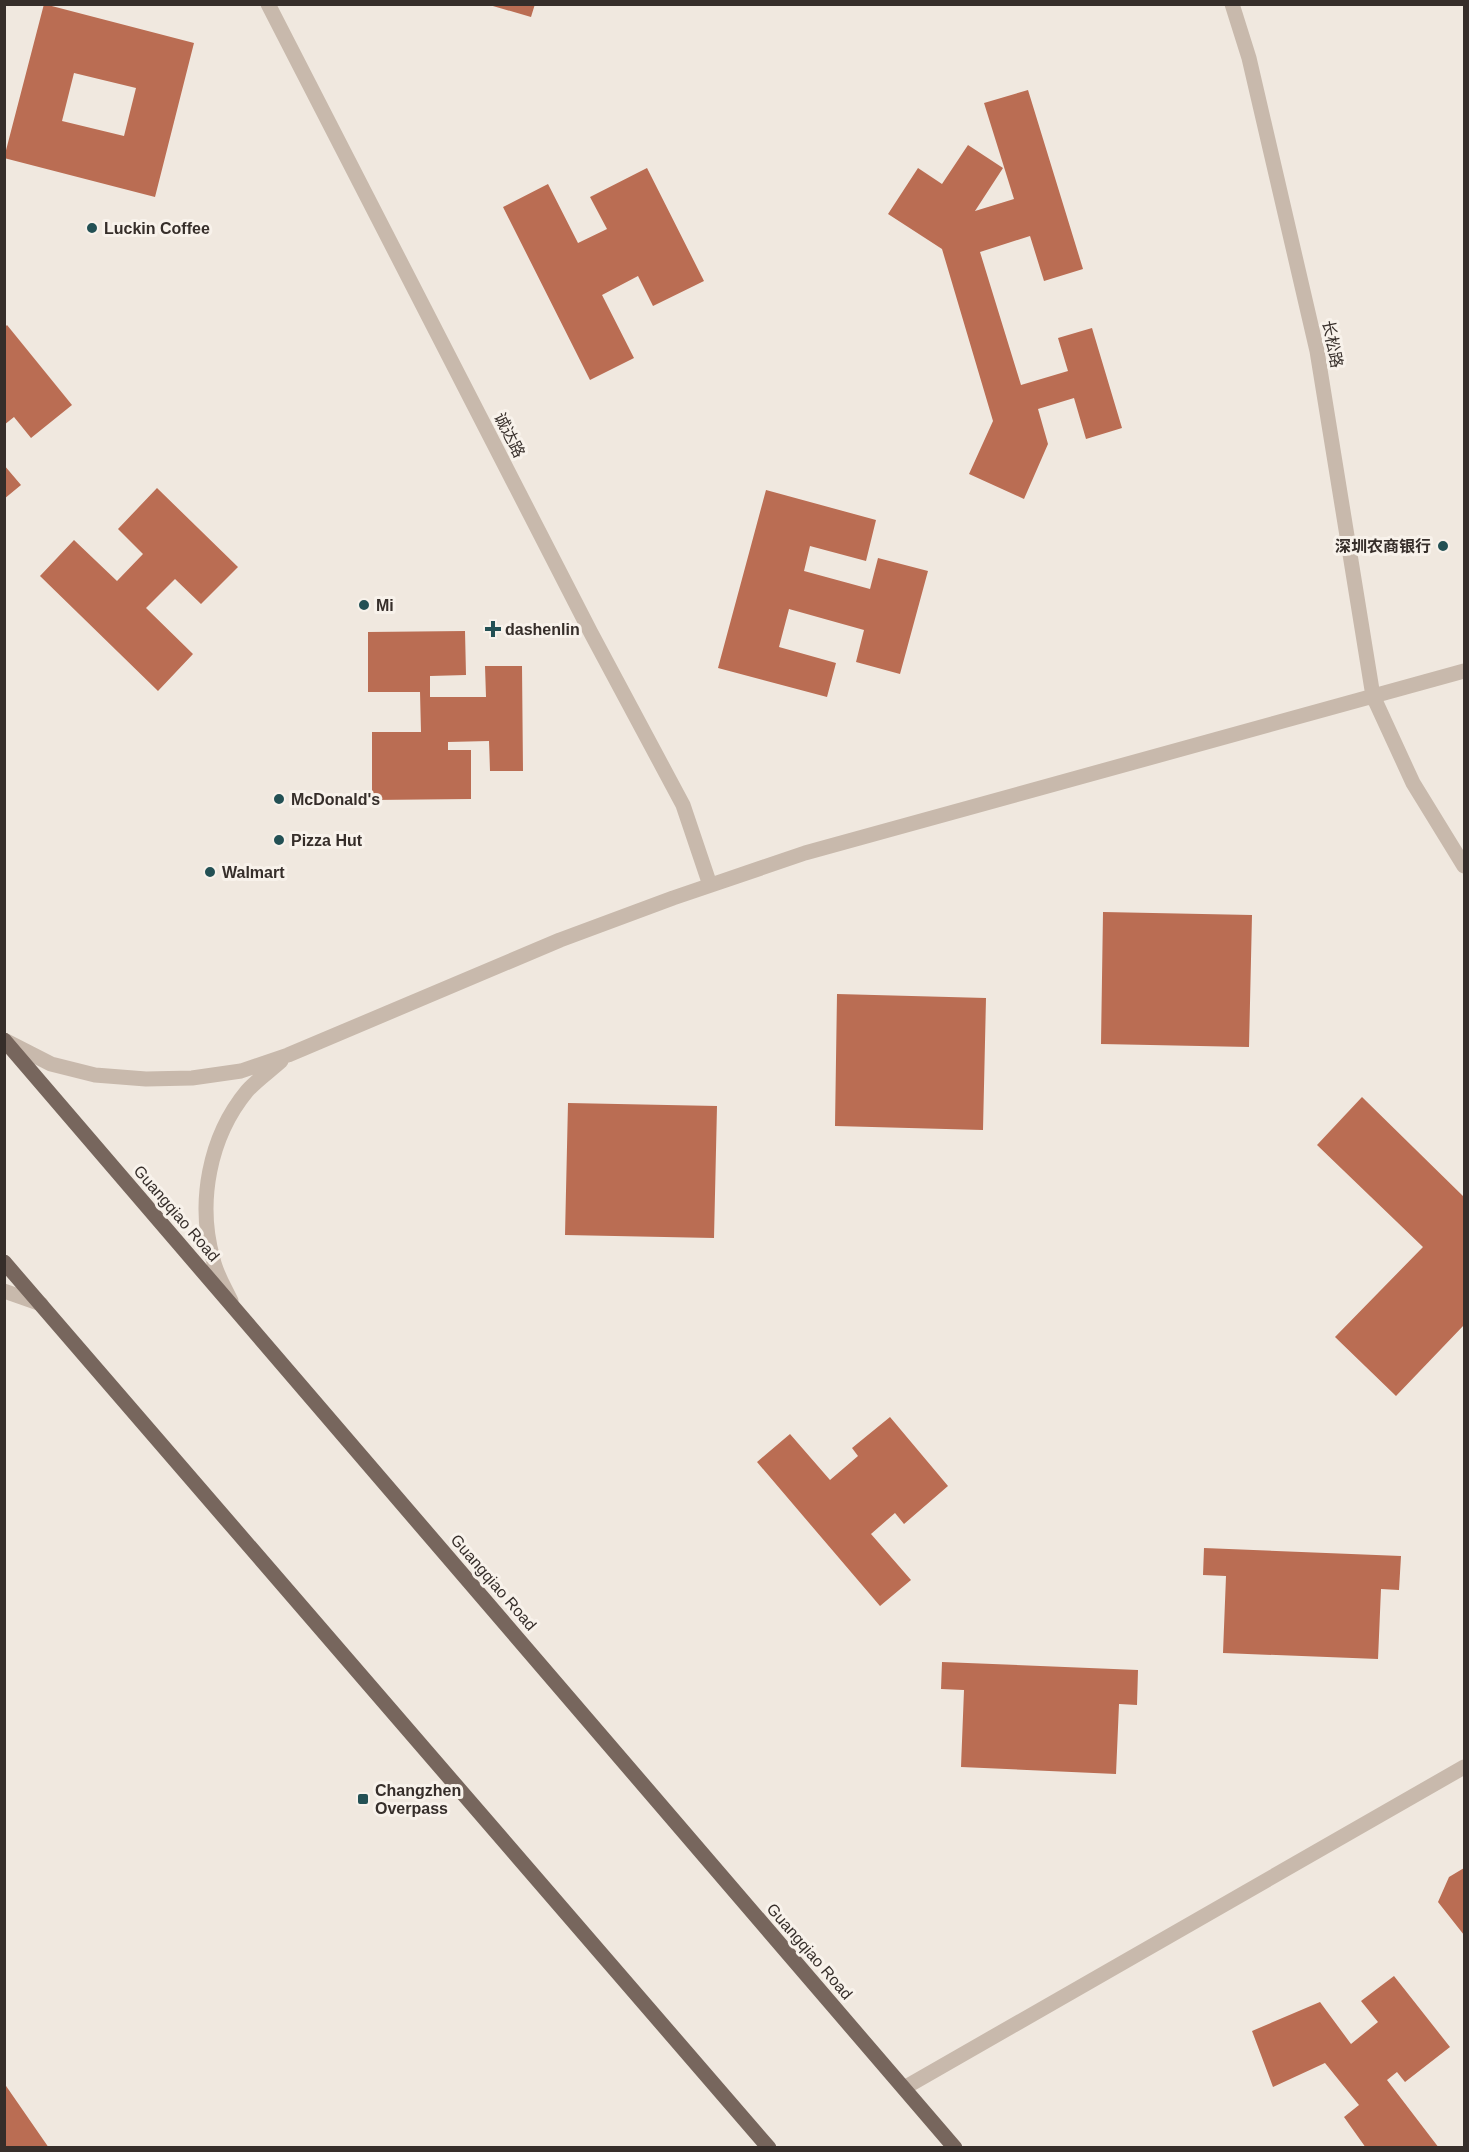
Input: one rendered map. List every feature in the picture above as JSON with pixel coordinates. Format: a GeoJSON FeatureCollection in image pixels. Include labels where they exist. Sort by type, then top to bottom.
{"type":"FeatureCollection","features":[{"type":"Feature","properties":{"kind":"main road","name":"Guangqiao Road"},"geometry":{"type":"LineString","coordinates":[[5,1041],[955,2148]]}},
{"type":"Feature","properties":{"kind":"main road"},"geometry":{"type":"LineString","coordinates":[[4,1262],[769,2148]]}},
{"type":"Feature","properties":{"kind":"street","name":"诚达路"},"geometry":{"type":"LineString","coordinates":[[268,4],[591,633],[683,805],[710,885]]}},
{"type":"Feature","properties":{"kind":"street","name":"长松路"},"geometry":{"type":"LineString","coordinates":[[1232,4],[1249,58],[1317,351],[1373,696],[1413,783],[1464,867]]}},
{"type":"Feature","properties":{"kind":"street"},"geometry":{"type":"LineString","coordinates":[[5,1041],[51,1064],[95,1075],[146,1079],[192,1078],[241,1071],[288,1055],[560,940],[805,853],[1464,671]]}},
{"type":"Feature","properties":{"kind":"street"},"geometry":{"type":"LineString","coordinates":[[232,1305],[213,1260],[205,1218],[208,1173],[223,1127],[248,1091],[288,1055]]}},
{"type":"Feature","properties":{"kind":"street"},"geometry":{"type":"LineString","coordinates":[[4,1291],[41,1304]]}},
{"type":"Feature","properties":{"kind":"street"},"geometry":{"type":"LineString","coordinates":[[904,2088],[1464,1767]]}},
{"type":"Feature","properties":{"kind":"building"},"geometry":{"type":"Polygon","coordinates":[[[44,4],[194,43],[155,197],[4,158],[44,4]],[[74,73],[62,121],[124,136],[136,88],[74,73]]]}},
{"type":"Feature","properties":{"kind":"building"},"geometry":{"type":"Polygon","coordinates":[[[486,4],[535,4],[531,17],[486,4]]]}},
{"type":"Feature","properties":{"kind":"building"},"geometry":{"type":"Polygon","coordinates":[[[1028,90],[1083,269],[1044,281],[1030,236],[980,252],[1021,385],[1068,371],[1058,338],[1092,328],[1122,428],[1086,439],[1074,398],[1038,409],[1048,444],[1024,499],[969,474],[993,421],[942,249],[888,214],[918,168],[942,184],[968,145],[1003,168],[975,211],[1014,199],[984,103],[1028,90]]]}},
{"type":"Feature","properties":{"kind":"building"},"geometry":{"type":"Polygon","coordinates":[[[647,168],[704,281],[653,306],[638,276],[602,295],[634,358],[590,380],[503,207],[548,184],[578,243],[607,229],[590,197],[647,168]]]}},
{"type":"Feature","properties":{"kind":"building"},"geometry":{"type":"Polygon","coordinates":[[[7,325],[72,405],[31,438],[14,417],[4,425],[4,328],[7,325]]]}},
{"type":"Feature","properties":{"kind":"building"},"geometry":{"type":"Polygon","coordinates":[[[4,465],[21,485],[4,499],[4,465]]]}},
{"type":"Feature","properties":{"kind":"building"},"geometry":{"type":"Polygon","coordinates":[[[157,488],[238,567],[201,604],[175,579],[146,608],[193,654],[158,691],[40,576],[74,540],[117,581],[143,554],[118,529],[157,488]]]}},
{"type":"Feature","properties":{"kind":"building"},"geometry":{"type":"Polygon","coordinates":[[[766,490],[876,520],[866,561],[810,546],[804,571],[870,589],[878,558],[928,571],[900,674],[856,662],[864,630],[789,609],[779,647],[836,663],[827,697],[718,668],[766,490]]]}},
{"type":"Feature","properties":{"kind":"building"},"geometry":{"type":"Polygon","coordinates":[[[465,631],[466,675],[430,676],[430,697],[486,697],[485,666],[522,666],[523,771],[490,771],[489,741],[448,742],[448,750],[471,750],[471,799],[372,800],[372,732],[421,732],[420,692],[368,692],[368,632],[465,631]]]}},
{"type":"Feature","properties":{"kind":"building"},"geometry":{"type":"Polygon","coordinates":[[[1103,912],[1252,915],[1249,1047],[1101,1044],[1103,912]]]}},
{"type":"Feature","properties":{"kind":"building"},"geometry":{"type":"Polygon","coordinates":[[[837,994],[986,998],[983,1130],[835,1126],[837,994]]]}},
{"type":"Feature","properties":{"kind":"building"},"geometry":{"type":"Polygon","coordinates":[[[1362,1097],[1464,1197],[1464,1325],[1396,1396],[1335,1337],[1423,1247],[1317,1145],[1362,1097]]]}},
{"type":"Feature","properties":{"kind":"building"},"geometry":{"type":"Polygon","coordinates":[[[568,1103],[717,1106],[714,1238],[565,1235],[568,1103]]]}},
{"type":"Feature","properties":{"kind":"building"},"geometry":{"type":"Polygon","coordinates":[[[890,1417],[948,1486],[904,1524],[895,1513],[871,1534],[911,1580],[880,1606],[757,1462],[790,1434],[830,1480],[858,1456],[852,1448],[890,1417]]]}},
{"type":"Feature","properties":{"kind":"building"},"geometry":{"type":"Polygon","coordinates":[[[1204,1548],[1401,1556],[1399,1590],[1381,1589],[1378,1659],[1223,1653],[1226,1576],[1203,1575],[1204,1548]]]}},
{"type":"Feature","properties":{"kind":"building"},"geometry":{"type":"Polygon","coordinates":[[[942,1662],[1138,1670],[1137,1705],[1119,1704],[1116,1774],[961,1767],[964,1690],[941,1689],[942,1662]]]}},
{"type":"Feature","properties":{"kind":"building"},"geometry":{"type":"Polygon","coordinates":[[[1464,1868],[1464,1935],[1438,1902],[1449,1877],[1464,1868]]]}},
{"type":"Feature","properties":{"kind":"building"},"geometry":{"type":"Polygon","coordinates":[[[1394,1976],[1450,2047],[1405,2082],[1397,2072],[1387,2080],[1439,2148],[1366,2148],[1344,2117],[1359,2105],[1325,2063],[1273,2087],[1252,2031],[1320,2002],[1351,2044],[1378,2022],[1361,2001],[1394,1976]]]}},
{"type":"Feature","properties":{"kind":"building"},"geometry":{"type":"Polygon","coordinates":[[[4,2083],[49,2148],[4,2148],[4,2083]]]}},
{"type":"Feature","properties":{"kind":"place","name":"Luckin Coffee"},"geometry":{"type":"Point","coordinates":[92,228]}},
{"type":"Feature","properties":{"kind":"place","name":"深圳农商银行"},"geometry":{"type":"Point","coordinates":[1443,546]}},
{"type":"Feature","properties":{"kind":"place","name":"Mi"},"geometry":{"type":"Point","coordinates":[364,605]}},
{"type":"Feature","properties":{"kind":"place","name":"dashenlin"},"geometry":{"type":"Point","coordinates":[493,629]}},
{"type":"Feature","properties":{"kind":"place","name":"McDonald's"},"geometry":{"type":"Point","coordinates":[279,799]}},
{"type":"Feature","properties":{"kind":"place","name":"Pizza Hut"},"geometry":{"type":"Point","coordinates":[279,840]}},
{"type":"Feature","properties":{"kind":"place","name":"Walmart"},"geometry":{"type":"Point","coordinates":[210,872]}},
{"type":"Feature","properties":{"kind":"place","name":"Changzhen Overpass"},"geometry":{"type":"Point","coordinates":[363,1799]}}]}
